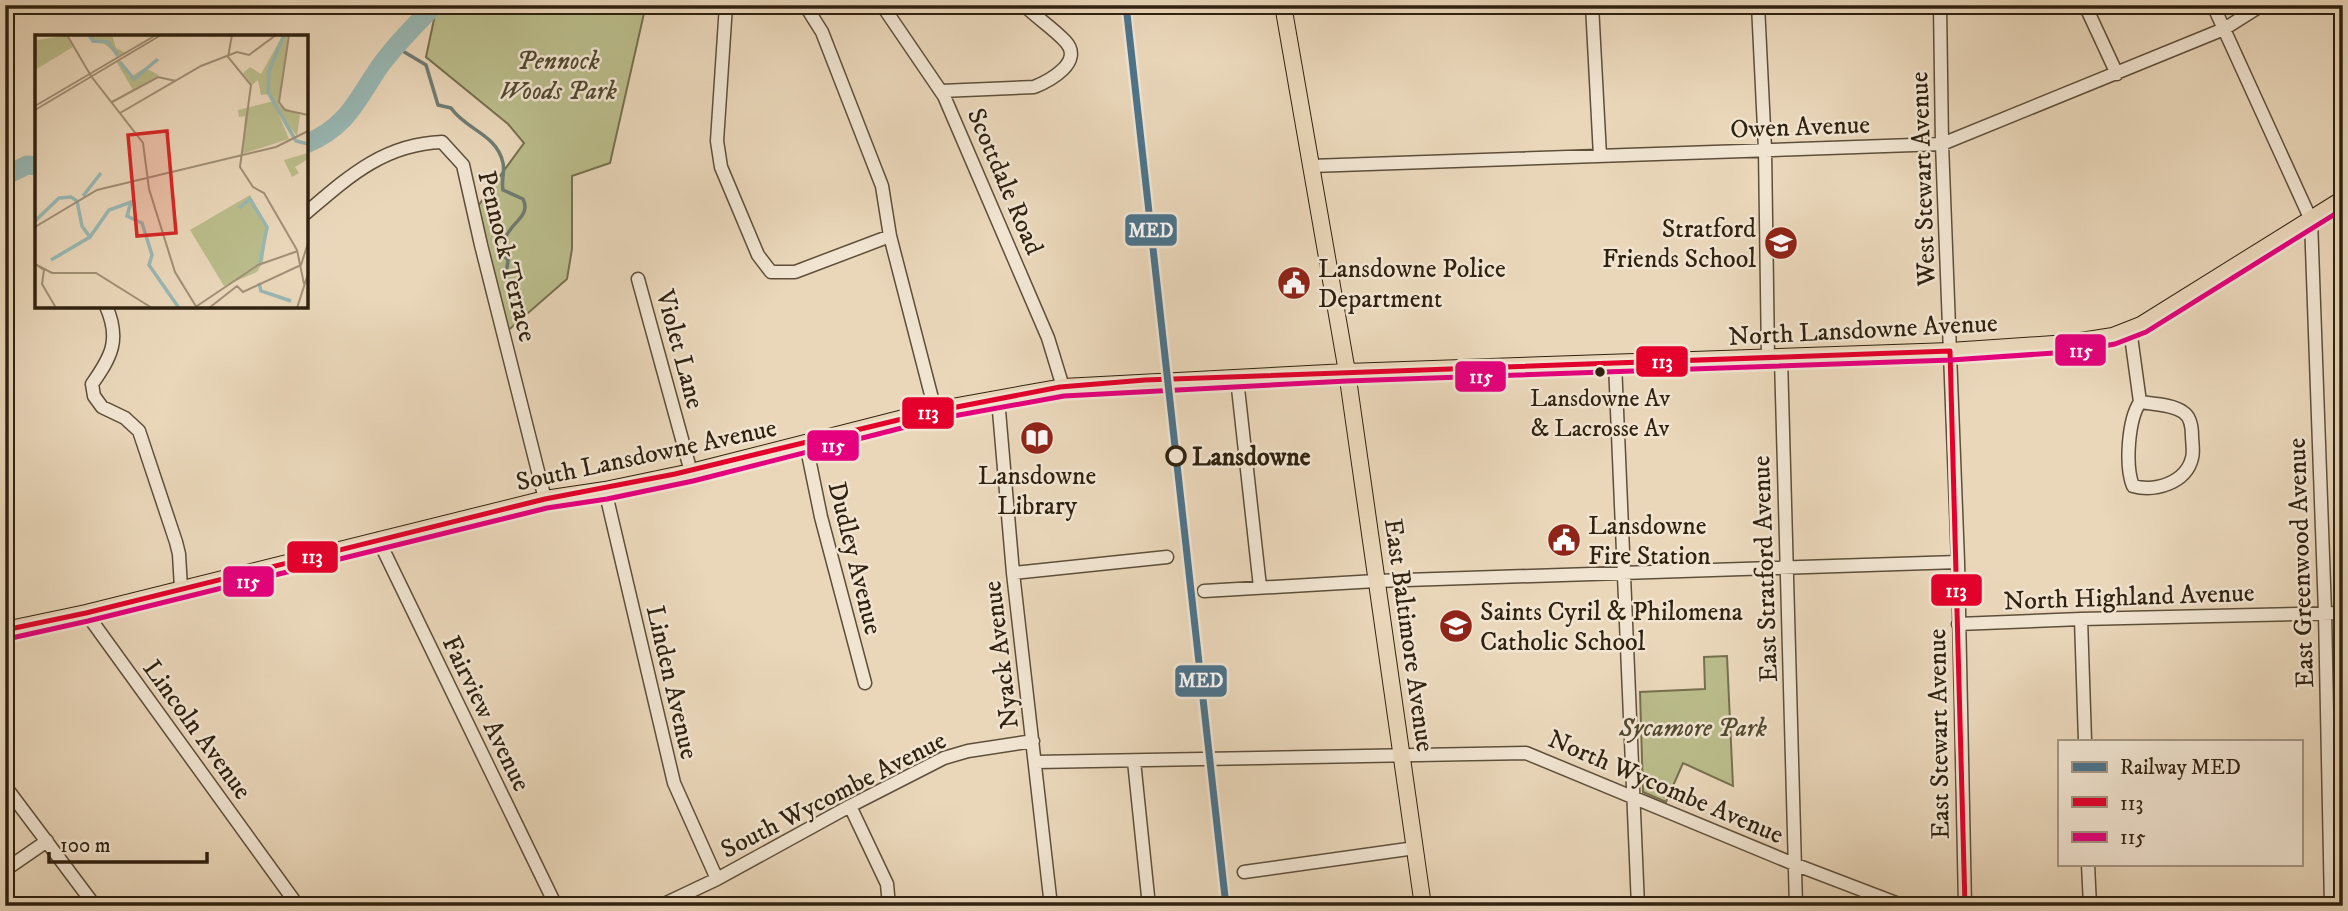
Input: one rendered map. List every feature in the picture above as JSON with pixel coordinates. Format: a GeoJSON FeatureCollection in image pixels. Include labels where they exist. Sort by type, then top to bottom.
{"type":"FeatureCollection","features":[{"type":"Feature","properties":{"kind":"main road","name":"East Baltimore Avenue"},"geometry":{"type":"LineString","coordinates":[[1283,5],[1347,372],[1423,906]]}},
{"type":"Feature","properties":{"kind":"main road","name":"North Lansdowne Avenue"},"geometry":{"type":"LineString","coordinates":[[1347,372],[1950,351],[2113,336],[2141,325],[2343,199]]}},
{"type":"Feature","properties":{"kind":"main road","name":"South Lansdowne Avenue"},"geometry":{"type":"LineString","coordinates":[[5,630],[86,613],[545,499],[691,472],[935,410],[1063,387],[1347,372]]}},
{"type":"Feature","properties":{"kind":"street"},"geometry":{"type":"LineString","coordinates":[[726,5],[717,141],[721,167],[758,255],[771,272],[795,272],[890,236]]}},
{"type":"Feature","properties":{"kind":"street"},"geometry":{"type":"LineString","coordinates":[[805,5],[822,32],[882,186],[890,236],[935,410]]}},
{"type":"Feature","properties":{"kind":"street","name":"Scottdale Road"},"geometry":{"type":"LineString","coordinates":[[882,5],[941,91],[1044,328],[1063,387]]}},
{"type":"Feature","properties":{"kind":"street"},"geometry":{"type":"LineString","coordinates":[[941,91],[1034,87],[1063,70],[1069,61],[1067,42],[1024,5]]}},
{"type":"Feature","properties":{"kind":"street"},"geometry":{"type":"LineString","coordinates":[[1592,5],[1600,156]]}},
{"type":"Feature","properties":{"kind":"street","name":"East Stratford Avenue"},"geometry":{"type":"LineString","coordinates":[[1758,5],[1774,358],[1788,566],[1796,906]]}},
{"type":"Feature","properties":{"kind":"street","name":"West Stewart Avenue"},"geometry":{"type":"LineString","coordinates":[[1940,5],[1950,351]]}},
{"type":"Feature","properties":{"kind":"street"},"geometry":{"type":"LineString","coordinates":[[2085,5],[2118,74]]}},
{"type":"Feature","properties":{"kind":"street"},"geometry":{"type":"LineString","coordinates":[[2213,5],[2311,220]]}},
{"type":"Feature","properties":{"kind":"street","name":"Owen Avenue"},"geometry":{"type":"LineString","coordinates":[[1311,166],[1942,144],[2224,29],[2262,5]]}},
{"type":"Feature","properties":{"kind":"street","name":"Pennock Terrace"},"geometry":{"type":"LineString","coordinates":[[308,211],[354,173],[377,158],[421,143],[442,142],[463,165],[545,499]]}},
{"type":"Feature","properties":{"kind":"street","name":"East Greenwood Avenue"},"geometry":{"type":"LineString","coordinates":[[2311,220],[2325,613],[2331,906]]}},
{"type":"Feature","properties":{"kind":"street","name":"Violet Lane"},"geometry":{"type":"LineString","coordinates":[[638,279],[691,472]]}},
{"type":"Feature","properties":{"kind":"street"},"geometry":{"type":"LineString","coordinates":[[106,308],[114,345],[109,359],[92,384],[94,396],[102,407],[124,418],[139,431],[176,542],[181,588]]}},
{"type":"Feature","properties":{"kind":"street"},"geometry":{"type":"LineString","coordinates":[[2130,329],[2140,402],[2133,413],[2131,424],[2130,478],[2133,486],[2139,488],[2167,485],[2177,479],[2192,458],[2192,427],[2186,413],[2177,408],[2140,402]]}},
{"type":"Feature","properties":{"kind":"street","name":"East Stewart Avenue"},"geometry":{"type":"LineString","coordinates":[[1950,351],[1958,562],[1965,906]]}},
{"type":"Feature","properties":{"kind":"street"},"geometry":{"type":"LineString","coordinates":[[1615,363],[1638,906]]}},
{"type":"Feature","properties":{"kind":"street"},"geometry":{"type":"LineString","coordinates":[[1237,379],[1260,587]]}},
{"type":"Feature","properties":{"kind":"street","name":"Nyack Avenue"},"geometry":{"type":"LineString","coordinates":[[998,399],[1013,573],[1051,906]]}},
{"type":"Feature","properties":{"kind":"street","name":"Dudley Avenue"},"geometry":{"type":"LineString","coordinates":[[806,444],[821,517],[864,683]]}},
{"type":"Feature","properties":{"kind":"street","name":"Linden Avenue"},"geometry":{"type":"LineString","coordinates":[[605,490],[674,783],[717,879]]}},
{"type":"Feature","properties":{"kind":"street","name":"Fairview Avenue"},"geometry":{"type":"LineString","coordinates":[[378,539],[556,906]]}},
{"type":"Feature","properties":{"kind":"street"},"geometry":{"type":"LineString","coordinates":[[1013,573],[1167,557]]}},
{"type":"Feature","properties":{"kind":"street"},"geometry":{"type":"LineString","coordinates":[[1204,591],[1376,581],[1958,562]]}},
{"type":"Feature","properties":{"kind":"street","name":"Lincoln Avenue"},"geometry":{"type":"LineString","coordinates":[[86,613],[298,906]]}},
{"type":"Feature","properties":{"kind":"street","name":"North Highland Avenue"},"geometry":{"type":"LineString","coordinates":[[1958,624],[2343,613]]}},
{"type":"Feature","properties":{"kind":"street"},"geometry":{"type":"LineString","coordinates":[[2081,619],[2085,740]]}},
{"type":"Feature","properties":{"kind":"street","name":"South Wycombe Avenue"},"geometry":{"type":"LineString","coordinates":[[660,906],[717,879],[849,806],[955,754],[1033,741]]}},
{"type":"Feature","properties":{"kind":"street","name":"North Wycombe Avenue"},"geometry":{"type":"LineString","coordinates":[[1403,754],[1526,753],[1794,864],[1904,906]]}},
{"type":"Feature","properties":{"kind":"street"},"geometry":{"type":"LineString","coordinates":[[1036,762],[1403,754]]}},
{"type":"Feature","properties":{"kind":"street"},"geometry":{"type":"LineString","coordinates":[[1134,761],[1149,906]]}},
{"type":"Feature","properties":{"kind":"street"},"geometry":{"type":"LineString","coordinates":[[5,786],[95,906]]}},
{"type":"Feature","properties":{"kind":"street"},"geometry":{"type":"LineString","coordinates":[[849,806],[887,884],[889,906]]}},
{"type":"Feature","properties":{"kind":"street"},"geometry":{"type":"LineString","coordinates":[[5,870],[47,841]]}},
{"type":"Feature","properties":{"kind":"street"},"geometry":{"type":"LineString","coordinates":[[1244,872],[1415,848]]}},
{"type":"Feature","properties":{"kind":"street"},"geometry":{"type":"LineString","coordinates":[[2088,866],[2090,906]]}},
{"type":"Feature","properties":{"kind":"green space","name":"Pennock Woods Park"},"geometry":{"type":"Polygon","coordinates":[[[437,5],[643,5],[645,9],[610,163],[572,176],[572,249],[567,279],[504,334],[473,213],[524,143],[508,124],[426,57],[437,5]]]}},
{"type":"Feature","properties":{"kind":"green space","name":"Sycamore Park"},"geometry":{"type":"Polygon","coordinates":[[[1727,656],[1733,786],[1683,763],[1666,802],[1643,792],[1640,692],[1705,689],[1704,657],[1727,656]]]}},
{"type":"Feature","properties":{"kind":"waterway"},"geometry":{"type":"LineString","coordinates":[[308,143],[342,121],[386,58],[435,5]]}},
{"type":"Feature","properties":{"kind":"waterway"},"geometry":{"type":"LineString","coordinates":[[396,47],[426,65],[438,105],[451,108],[488,139],[500,153],[504,170],[503,190],[523,199],[525,204],[522,216],[508,233],[503,245],[502,254],[508,260],[507,268]]}},
{"type":"Feature","properties":{"kind":"waterway"},"geometry":{"type":"LineString","coordinates":[[5,176],[27,165],[35,166]]}},
{"type":"Feature","properties":{"kind":"rail line","name":"MED"},"geometry":{"type":"LineString","coordinates":[[1126,5],[1226,906]]}},
{"type":"Feature","properties":{"kind":"transit line","name":"115"},"geometry":{"type":"LineString","coordinates":[[7,639],[547,508],[693,481],[937,419],[1064,396],[1347,381],[1951,360],[2069,352],[2115,344],[2146,332],[2343,209]]}},
{"type":"Feature","properties":{"kind":"transit line","name":"113"},"geometry":{"type":"LineString","coordinates":[[5,630],[86,613],[545,499],[675,474],[931,412],[1060,387],[1145,380],[1950,351],[1965,906]]}},
{"type":"Feature","properties":{"kind":"place","name":"Stratford Friends School"},"geometry":{"type":"Point","coordinates":[1781,243]}},
{"type":"Feature","properties":{"kind":"place","name":"Lansdowne Police Department"},"geometry":{"type":"Point","coordinates":[1294,283]}},
{"type":"Feature","properties":{"kind":"place","name":"Lansdowne Av & Lacrosse Av"},"geometry":{"type":"Point","coordinates":[1600,372]}},
{"type":"Feature","properties":{"kind":"place","name":"Lansdowne Library"},"geometry":{"type":"Point","coordinates":[1037,438]}},
{"type":"Feature","properties":{"kind":"place","name":"Lansdowne"},"geometry":{"type":"Point","coordinates":[1176,456]}},
{"type":"Feature","properties":{"kind":"place","name":"Lansdowne Fire Station"},"geometry":{"type":"Point","coordinates":[1564,540]}},
{"type":"Feature","properties":{"kind":"place","name":"Saints Cyril & Philomena Catholic School"},"geometry":{"type":"Point","coordinates":[1456,626]}}]}
